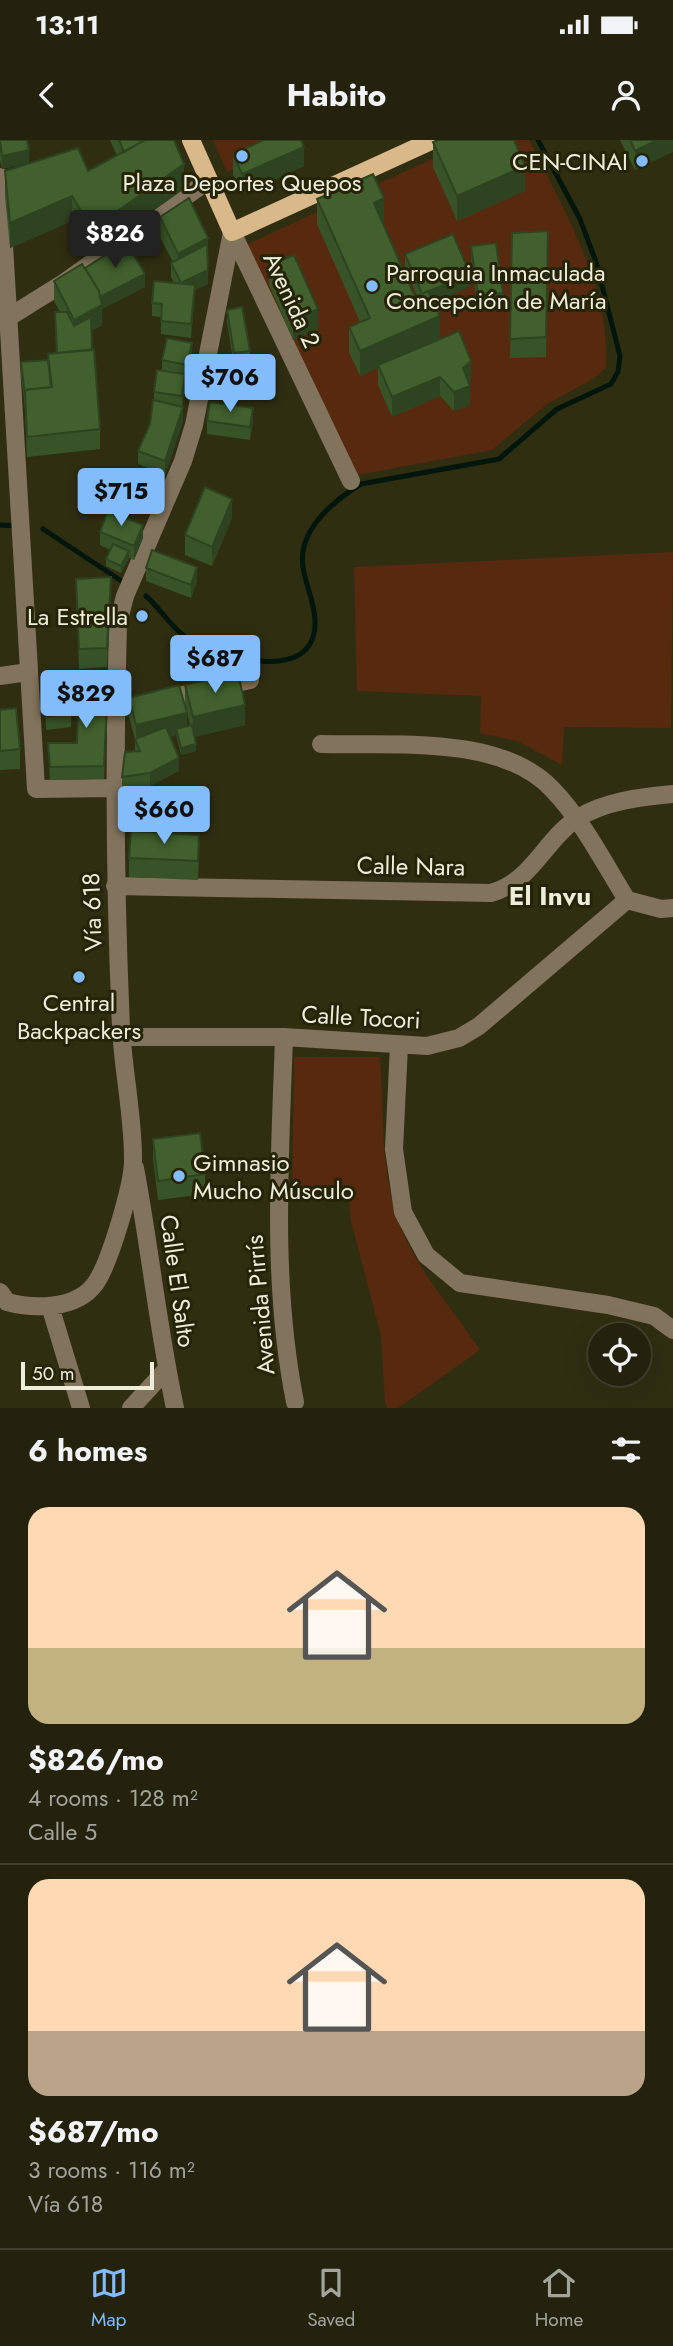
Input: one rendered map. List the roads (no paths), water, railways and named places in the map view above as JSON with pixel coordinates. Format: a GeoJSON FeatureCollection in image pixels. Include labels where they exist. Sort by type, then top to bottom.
{"type":"FeatureCollection","features":[{"type":"Feature","properties":{"kind":"main road","name":"Avenida 2"},"geometry":{"type":"LineString","coordinates":[[191,140],[232,232]]}},
{"type":"Feature","properties":{"kind":"main road"},"geometry":{"type":"LineString","coordinates":[[232,232],[433,140]]}},
{"type":"Feature","properties":{"kind":"street"},"geometry":{"type":"LineString","coordinates":[[0,177],[4,320],[36,789],[114,788]]}},
{"type":"Feature","properties":{"kind":"street"},"geometry":{"type":"LineString","coordinates":[[4,320],[62,285],[209,180]]}},
{"type":"Feature","properties":{"kind":"street","name":"Avenida 2"},"geometry":{"type":"LineString","coordinates":[[232,232],[351,481]]}},
{"type":"Feature","properties":{"kind":"street","name":"Vía 618"},"geometry":{"type":"LineString","coordinates":[[0,1292],[7,1302],[29,1308],[50,1306],[80,1297],[94,1286],[109,1260],[134,1161],[121,1037],[115,886],[114,788],[129,706],[118,624],[122,606],[183,461],[194,425],[232,232]]}},
{"type":"Feature","properties":{"kind":"street"},"geometry":{"type":"LineString","coordinates":[[0,676],[27,672]]}},
{"type":"Feature","properties":{"kind":"street"},"geometry":{"type":"LineString","coordinates":[[129,706],[250,680]]}},
{"type":"Feature","properties":{"kind":"street"},"geometry":{"type":"LineString","coordinates":[[321,744],[470,749],[497,754],[524,766],[551,787],[576,819],[627,900],[661,909],[673,908]]}},
{"type":"Feature","properties":{"kind":"street","name":"Calle Nara"},"geometry":{"type":"LineString","coordinates":[[115,886],[491,892],[518,881],[576,819],[635,798],[673,793]]}},
{"type":"Feature","properties":{"kind":"street","name":"Calle Tocori"},"geometry":{"type":"LineString","coordinates":[[121,1037],[284,1037],[399,1046],[444,1043],[479,1026],[627,900]]}},
{"type":"Feature","properties":{"kind":"street","name":"Avenida Pirrís"},"geometry":{"type":"LineString","coordinates":[[284,1037],[277,1249],[287,1363],[295,1402]]}},
{"type":"Feature","properties":{"kind":"street"},"geometry":{"type":"LineString","coordinates":[[399,1046],[394,1149],[403,1212],[426,1255],[460,1283],[608,1305],[654,1316],[673,1330]]}},
{"type":"Feature","properties":{"kind":"street","name":"Calle El Salto"},"geometry":{"type":"LineString","coordinates":[[134,1161],[149,1241],[166,1370],[175,1408]]}},
{"type":"Feature","properties":{"kind":"street"},"geometry":{"type":"LineString","coordinates":[[50,1306],[81,1408]]}},
{"type":"Feature","properties":{"kind":"street"},"geometry":{"type":"LineString","coordinates":[[131,1408],[166,1370]]}},
{"type":"Feature","properties":{"kind":"waterway"},"geometry":{"type":"LineString","coordinates":[[146,596],[181,634],[220,653],[263,661],[283,660],[299,655],[311,643],[315,623],[302,562],[303,551],[315,523],[337,501],[361,484],[499,459],[557,409],[611,384],[618,372],[620,356],[596,262],[580,219],[538,140]]}},
{"type":"Feature","properties":{"kind":"waterway"},"geometry":{"type":"LineString","coordinates":[[0,525],[16,526]]}},
{"type":"Feature","properties":{"kind":"waterway"},"geometry":{"type":"LineString","coordinates":[[43,529],[123,582]]}},
{"type":"Feature","properties":{"kind":"place","name":"Plaza Deportes Quepos"},"geometry":{"type":"Point","coordinates":[242,156]}},
{"type":"Feature","properties":{"kind":"place","name":"CEN-CINAI"},"geometry":{"type":"Point","coordinates":[642,161]}},
{"type":"Feature","properties":{"kind":"place","name":"Parroquia Inmaculada Concepción de María"},"geometry":{"type":"Point","coordinates":[372,286]}},
{"type":"Feature","properties":{"kind":"place","name":"La Estrella"},"geometry":{"type":"Point","coordinates":[142,616]}},
{"type":"Feature","properties":{"kind":"place","name":"Central Backpackers"},"geometry":{"type":"Point","coordinates":[79,977]}},
{"type":"Feature","properties":{"kind":"place","name":"Gimnasio Mucho Músculo"},"geometry":{"type":"Point","coordinates":[179,1176]}},
{"type":"Feature","properties":{"kind":"district","name":"El Invu"},"geometry":{"type":"Point","coordinates":[550,896]}}]}
